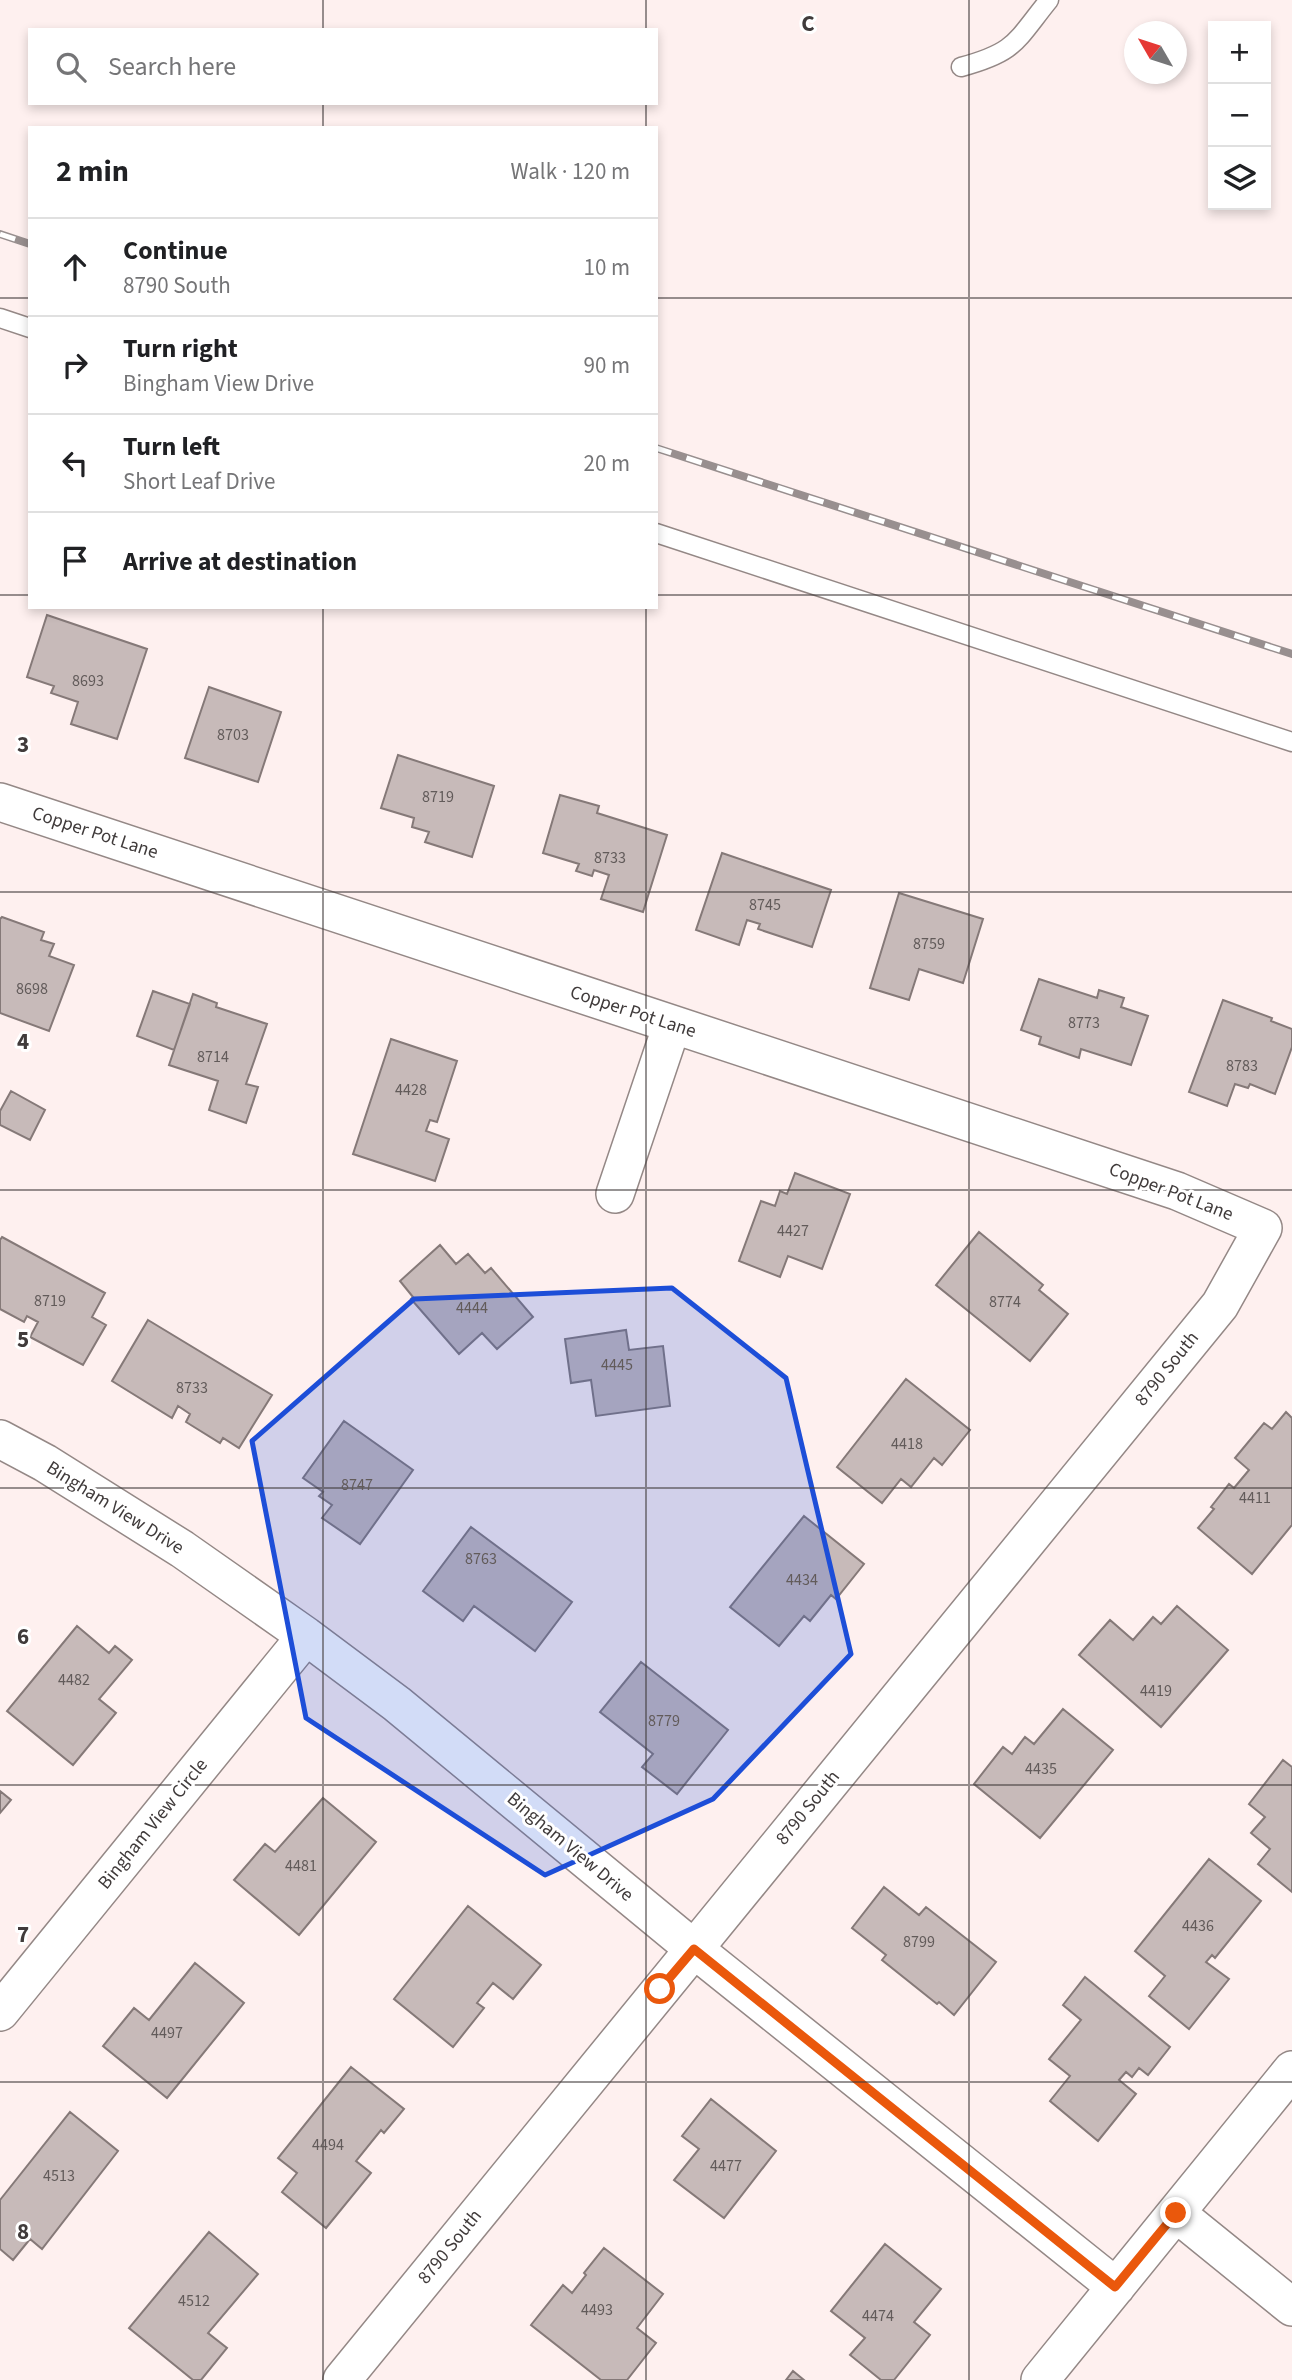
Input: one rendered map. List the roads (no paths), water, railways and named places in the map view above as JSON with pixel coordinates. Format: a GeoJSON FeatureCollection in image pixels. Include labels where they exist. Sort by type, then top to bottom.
{"type":"FeatureCollection","features":[{"type":"Feature","properties":{"kind":"street","name":"Copper Pot Lane"},"geometry":{"type":"LineString","coordinates":[[0,802],[1177,1191],[1264,1228]]}},
{"type":"Feature","properties":{"kind":"street"},"geometry":{"type":"LineString","coordinates":[[615,1194],[672,1024]]}},
{"type":"Feature","properties":{"kind":"street","name":"8790 South"},"geometry":{"type":"LineString","coordinates":[[342,2380],[1220,1305],[1264,1228]]}},
{"type":"Feature","properties":{"kind":"street","name":"Bingham View Drive"},"geometry":{"type":"LineString","coordinates":[[0,1439],[45,1463],[181,1549],[306,1636],[397,1704],[694,1949],[1115,2287]]}},
{"type":"Feature","properties":{"kind":"street","name":"Bingham View Circle"},"geometry":{"type":"LineString","coordinates":[[0,2012],[306,1636]]}},
{"type":"Feature","properties":{"kind":"street"},"geometry":{"type":"LineString","coordinates":[[1040,2380],[1292,2070]]}},
{"type":"Feature","properties":{"kind":"street"},"geometry":{"type":"LineString","coordinates":[[1176,2213],[1292,2307]]}},
{"type":"Feature","properties":{"kind":"lane"},"geometry":{"type":"LineString","coordinates":[[961,67],[1005,51],[1022,36],[1049,0]]}},
{"type":"Feature","properties":{"kind":"lane"},"geometry":{"type":"LineString","coordinates":[[0,318],[28,327]]}},
{"type":"Feature","properties":{"kind":"lane"},"geometry":{"type":"LineString","coordinates":[[658,534],[1292,742]]}},
{"type":"Feature","properties":{"kind":"railway"},"geometry":{"type":"LineString","coordinates":[[0,234],[28,243]]}},
{"type":"Feature","properties":{"kind":"railway"},"geometry":{"type":"LineString","coordinates":[[658,449],[1292,654]]}}]}
